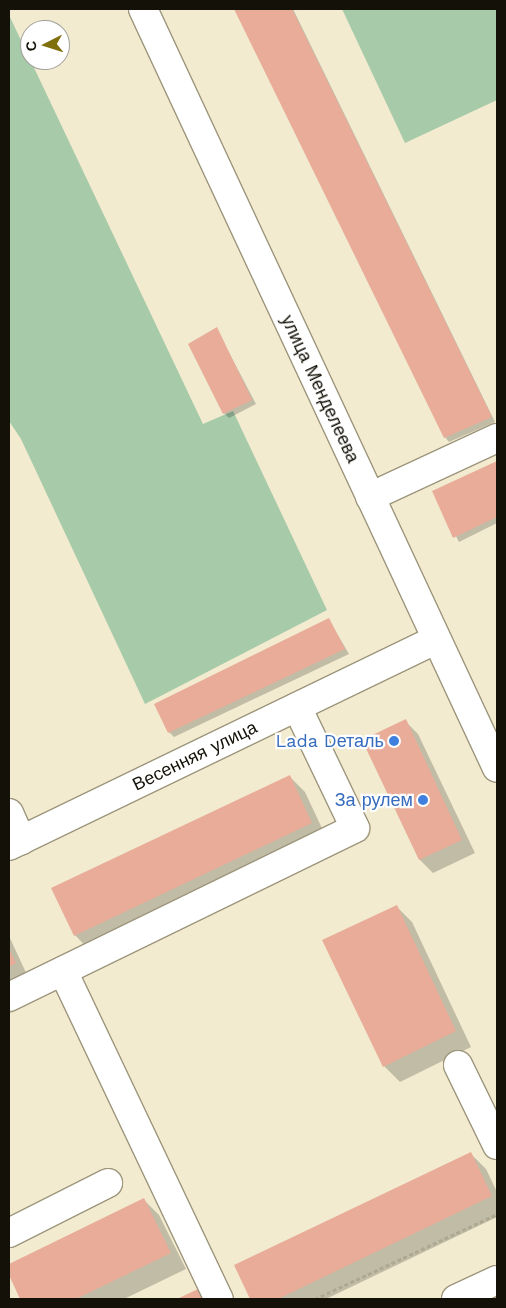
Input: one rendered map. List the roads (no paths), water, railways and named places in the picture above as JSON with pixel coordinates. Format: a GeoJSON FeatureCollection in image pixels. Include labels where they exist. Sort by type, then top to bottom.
{"type":"FeatureCollection","features":[{"type":"Feature","properties":{"kind":"street","name":"улица Менделеева"},"geometry":{"type":"LineString","coordinates":[[144,9],[435,640],[497,768]]}},
{"type":"Feature","properties":{"kind":"street"},"geometry":{"type":"LineString","coordinates":[[370,497],[497,438]]}},
{"type":"Feature","properties":{"kind":"street","name":"Весенняя улица"},"geometry":{"type":"LineString","coordinates":[[15,843],[435,640]]}},
{"type":"Feature","properties":{"kind":"street"},"geometry":{"type":"LineString","coordinates":[[9,997],[355,828],[297,707]]}},
{"type":"Feature","properties":{"kind":"street"},"geometry":{"type":"LineString","coordinates":[[9,813],[15,843]]}},
{"type":"Feature","properties":{"kind":"street"},"geometry":{"type":"LineString","coordinates":[[63,971],[219,1299]]}},
{"type":"Feature","properties":{"kind":"street"},"geometry":{"type":"LineString","coordinates":[[458,1065],[497,1145]]}},
{"type":"Feature","properties":{"kind":"street"},"geometry":{"type":"LineString","coordinates":[[9,1233],[108,1183]]}},
{"type":"Feature","properties":{"kind":"street"},"geometry":{"type":"LineString","coordinates":[[456,1299],[497,1280]]}},
{"type":"Feature","properties":{"kind":"place","name":"Lada Dеталь"},"geometry":{"type":"Point","coordinates":[394,741]}},
{"type":"Feature","properties":{"kind":"place","name":"За рулем"},"geometry":{"type":"Point","coordinates":[423,800]}}]}
